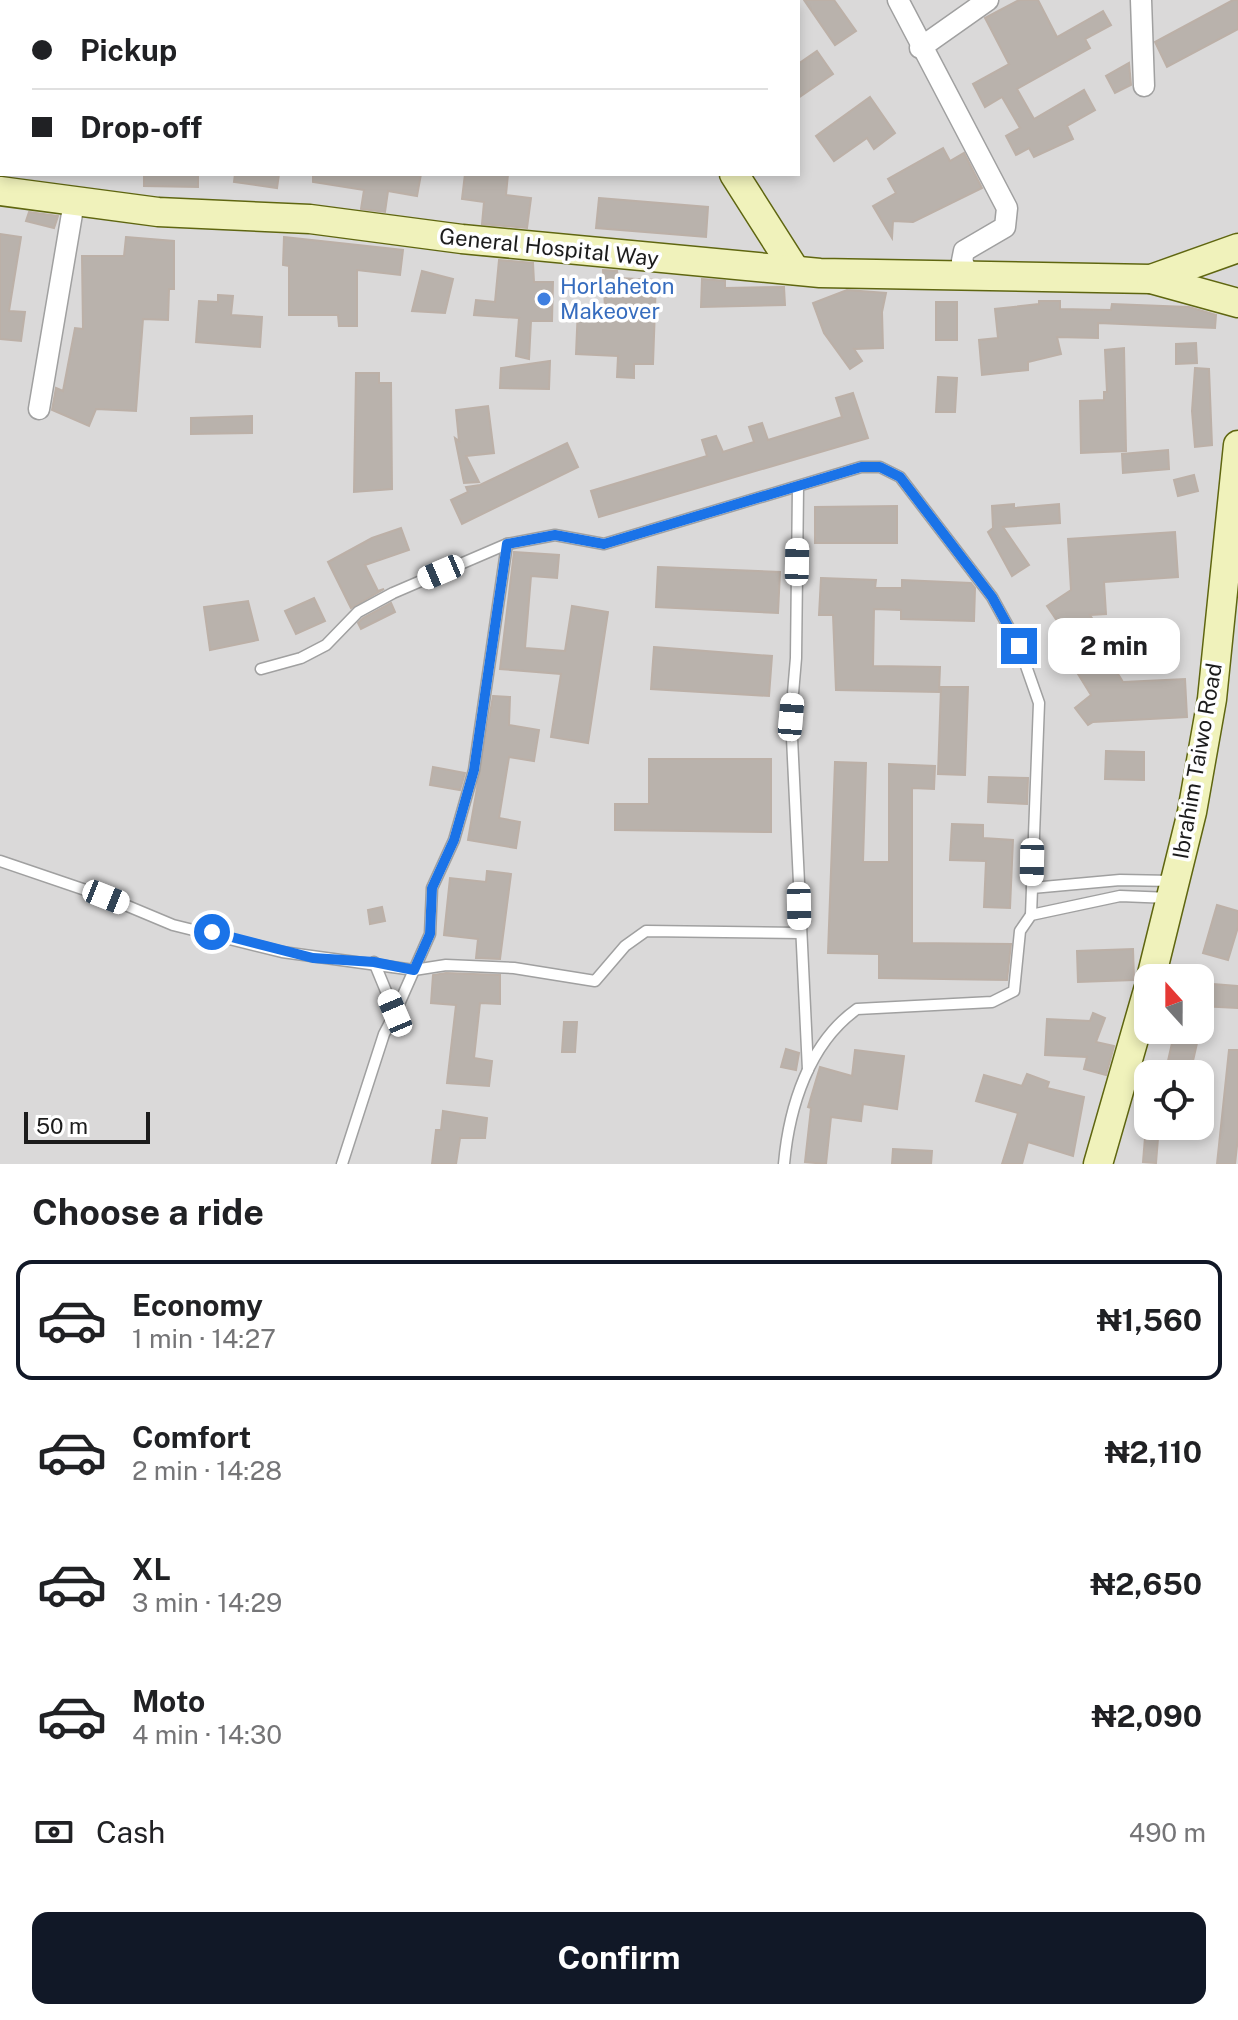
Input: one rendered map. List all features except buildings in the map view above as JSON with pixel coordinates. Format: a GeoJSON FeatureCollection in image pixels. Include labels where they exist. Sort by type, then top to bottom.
{"type":"FeatureCollection","features":[{"type":"Feature","properties":{"kind":"main road"},"geometry":{"type":"LineString","coordinates":[[735,176],[795,270]]}},
{"type":"Feature","properties":{"kind":"main road","name":"General Hospital Way"},"geometry":{"type":"LineString","coordinates":[[0,191],[158,212],[310,219],[462,239],[795,270],[1151,279],[1238,248]]}},
{"type":"Feature","properties":{"kind":"main road"},"geometry":{"type":"LineString","coordinates":[[1151,279],[1238,303]]}},
{"type":"Feature","properties":{"kind":"main road","name":"Ibrahim Taiwo Road"},"geometry":{"type":"LineString","coordinates":[[1154,964],[1192,812],[1229,608],[1238,445]]}},
{"type":"Feature","properties":{"kind":"main road"},"geometry":{"type":"LineString","coordinates":[[1098,1164],[1134,1039]]}},
{"type":"Feature","properties":{"kind":"street"},"geometry":{"type":"LineString","coordinates":[[898,0],[920,48],[1007,208],[1005,227],[964,251],[962,261],[969,276]]}},
{"type":"Feature","properties":{"kind":"street"},"geometry":{"type":"LineString","coordinates":[[920,48],[988,0]]}},
{"type":"Feature","properties":{"kind":"street"},"geometry":{"type":"LineString","coordinates":[[1141,0],[1144,86]]}},
{"type":"Feature","properties":{"kind":"street"},"geometry":{"type":"LineString","coordinates":[[39,409],[74,202]]}},
{"type":"Feature","properties":{"kind":"lane"},"geometry":{"type":"LineString","coordinates":[[261,669],[301,658],[326,645],[358,612],[393,593],[507,544],[555,535],[604,544],[861,467],[880,467],[900,477],[992,597],[1019,646],[1039,703],[1031,915],[1020,931],[1014,991],[1008,996],[992,1002],[857,1009],[831,1032],[800,1087],[784,1164]]}},
{"type":"Feature","properties":{"kind":"lane"},"geometry":{"type":"LineString","coordinates":[[798,487],[796,658],[791,717],[808,1070]]}},
{"type":"Feature","properties":{"kind":"lane"},"geometry":{"type":"LineString","coordinates":[[342,1164],[374,1072],[380,1044],[430,934],[432,888],[454,840],[474,770],[507,544]]}},
{"type":"Feature","properties":{"kind":"lane"},"geometry":{"type":"LineString","coordinates":[[0,861],[106,897],[173,925],[313,958],[374,962],[414,970],[446,965],[514,968],[595,981],[625,946],[646,931],[800,933]]}},
{"type":"Feature","properties":{"kind":"lane"},"geometry":{"type":"LineString","coordinates":[[1032,888],[1120,880],[1173,890]]}},
{"type":"Feature","properties":{"kind":"lane"},"geometry":{"type":"LineString","coordinates":[[1031,915],[1120,896],[1173,890]]}},
{"type":"Feature","properties":{"kind":"lane"},"geometry":{"type":"LineString","coordinates":[[374,962],[395,1013]]}},
{"type":"Feature","properties":{"kind":"shaded area"},"geometry":{"type":"Polygon","coordinates":[[[800,0],[1238,0],[1238,1164],[0,1164],[0,176],[800,176],[800,0]]]}},
{"type":"Feature","properties":{"kind":"place","name":"Horlaheton Makeover"},"geometry":{"type":"Point","coordinates":[544,299]}},
{"type":"Feature","properties":{"kind":"route"},"geometry":{"type":"LineString","coordinates":[[212,932],[313,958],[352,963],[374,962],[414,970],[430,934],[432,888],[454,840],[474,770],[507,544],[555,535],[604,544],[861,467],[880,467],[900,477],[992,597],[1019,646]]}}]}
